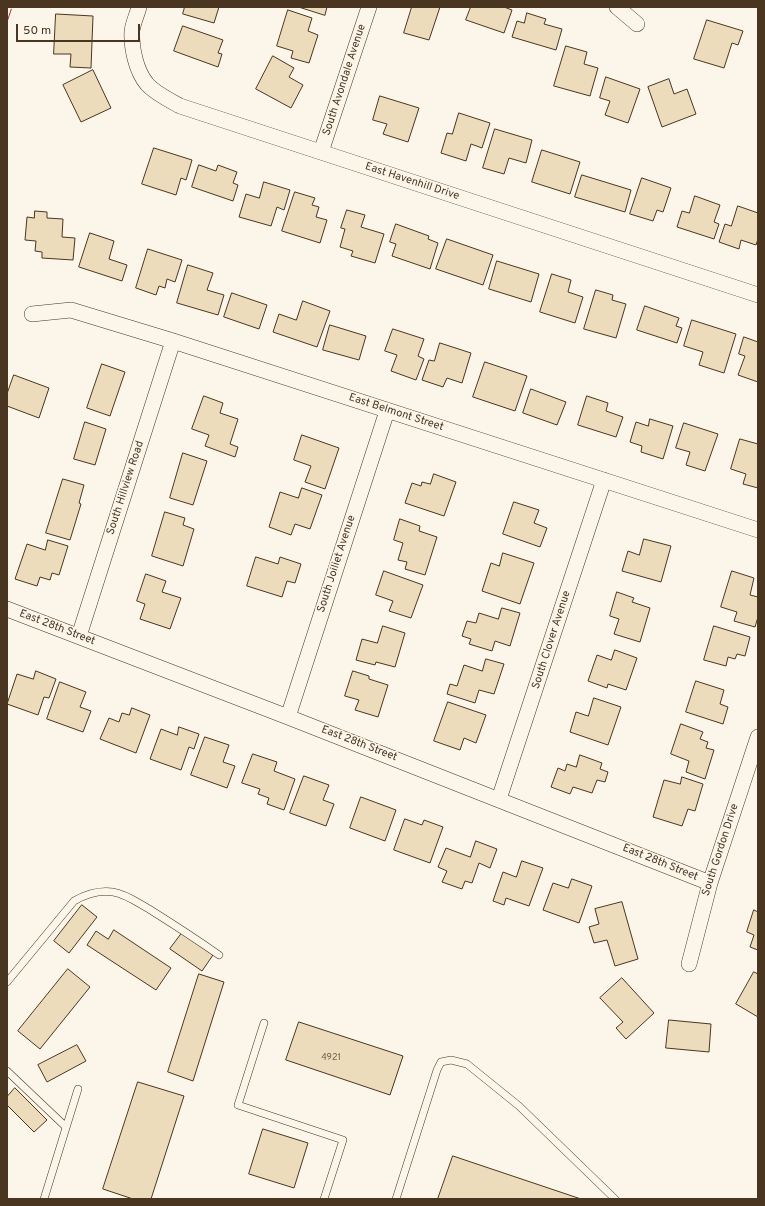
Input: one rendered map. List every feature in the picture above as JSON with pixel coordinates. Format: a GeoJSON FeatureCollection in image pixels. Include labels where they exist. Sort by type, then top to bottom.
{"type":"FeatureCollection","features":[{"type":"Feature","properties":{"kind":"street","name":"East Havenhill Drive"},"geometry":{"type":"LineString","coordinates":[[139,7],[132,31],[134,53],[139,69],[147,84],[165,98],[180,106],[758,295]]}},
{"type":"Feature","properties":{"kind":"street","name":"South Avondale Avenue"},"geometry":{"type":"LineString","coordinates":[[321,152],[369,7]]}},
{"type":"Feature","properties":{"kind":"street"},"geometry":{"type":"LineString","coordinates":[[617,7],[637,24]]}},
{"type":"Feature","properties":{"kind":"street","name":"East Belmont Street"},"geometry":{"type":"LineString","coordinates":[[32,314],[71,310],[173,341],[758,530]]}},
{"type":"Feature","properties":{"kind":"street","name":"South Hillview Road"},"geometry":{"type":"LineString","coordinates":[[78,636],[173,341]]}},
{"type":"Feature","properties":{"kind":"street","name":"South Joiliet Avenue"},"geometry":{"type":"LineString","coordinates":[[288,717],[387,411]]}},
{"type":"Feature","properties":{"kind":"street","name":"South Clover Avenue"},"geometry":{"type":"LineString","coordinates":[[499,799],[604,480]]}},
{"type":"Feature","properties":{"kind":"street","name":"East 28th Street"},"geometry":{"type":"LineString","coordinates":[[7,609],[499,799],[710,883]]}},
{"type":"Feature","properties":{"kind":"street","name":"South Gordon Drive"},"geometry":{"type":"LineString","coordinates":[[689,964],[710,883],[758,737]]}},
{"type":"Feature","properties":{"kind":"lane"},"geometry":{"type":"LineString","coordinates":[[7,982],[74,901],[83,896],[97,892],[112,892],[132,899],[170,922],[219,955]]}},
{"type":"Feature","properties":{"kind":"lane"},"geometry":{"type":"LineString","coordinates":[[264,1023],[238,1105],[343,1140],[324,1199]]}},
{"type":"Feature","properties":{"kind":"lane"},"geometry":{"type":"LineString","coordinates":[[396,1199],[437,1070],[441,1062],[451,1060],[467,1064],[519,1106],[616,1199]]}},
{"type":"Feature","properties":{"kind":"lane"},"geometry":{"type":"LineString","coordinates":[[7,1071],[66,1127]]}},
{"type":"Feature","properties":{"kind":"lane"},"geometry":{"type":"LineString","coordinates":[[44,1199],[78,1089]]}},
{"type":"Feature","properties":{"kind":"building"},"geometry":{"type":"Polygon","coordinates":[[[185,7],[219,7],[214,23],[183,14],[185,7]]]}},
{"type":"Feature","properties":{"kind":"building"},"geometry":{"type":"Polygon","coordinates":[[[299,7],[327,7],[325,15],[299,7]]]}},
{"type":"Feature","properties":{"kind":"building"},"geometry":{"type":"Polygon","coordinates":[[[412,7],[440,7],[429,40],[404,33],[412,7]]]}},
{"type":"Feature","properties":{"kind":"building"},"geometry":{"type":"Polygon","coordinates":[[[471,7],[504,7],[512,10],[504,33],[466,20],[471,7]]]}},
{"type":"Feature","properties":{"kind":"building"},"geometry":{"type":"Polygon","coordinates":[[[288,10],[312,18],[308,31],[318,35],[309,63],[291,58],[293,51],[277,46],[288,10]]]}},
{"type":"Feature","properties":{"kind":"building"},"geometry":{"type":"Polygon","coordinates":[[[527,13],[546,19],[544,24],[562,29],[556,50],[512,37],[517,21],[524,23],[527,13]]]}},
{"type":"Feature","properties":{"kind":"building"},"geometry":{"type":"Polygon","coordinates":[[[56,14],[93,16],[91,68],[70,67],[71,54],[54,54],[56,14]]]}},
{"type":"Feature","properties":{"kind":"building"},"geometry":{"type":"Polygon","coordinates":[[[707,20],[743,31],[738,45],[732,43],[724,68],[694,59],[707,20]]]}},
{"type":"Feature","properties":{"kind":"building"},"geometry":{"type":"Polygon","coordinates":[[[183,26],[223,40],[218,53],[222,54],[218,67],[174,51],[183,26]]]}},
{"type":"Feature","properties":{"kind":"building"},"geometry":{"type":"Polygon","coordinates":[[[566,46],[587,52],[584,64],[598,68],[590,96],[554,86],[566,46]]]}},
{"type":"Feature","properties":{"kind":"building"},"geometry":{"type":"Polygon","coordinates":[[[273,56],[294,68],[289,77],[303,85],[291,108],[256,89],[273,56]]]}},
{"type":"Feature","properties":{"kind":"building"},"geometry":{"type":"Polygon","coordinates":[[[93,70],[111,108],[81,122],[63,85],[93,70]]]}},
{"type":"Feature","properties":{"kind":"building"},"geometry":{"type":"Polygon","coordinates":[[[606,77],[640,89],[628,123],[605,115],[610,101],[600,98],[606,77]]]}},
{"type":"Feature","properties":{"kind":"building"},"geometry":{"type":"Polygon","coordinates":[[[669,79],[674,94],[687,89],[696,114],[662,127],[648,87],[669,79]]]}},
{"type":"Feature","properties":{"kind":"building"},"geometry":{"type":"Polygon","coordinates":[[[380,96],[419,108],[408,142],[383,134],[387,124],[373,120],[380,96]]]}},
{"type":"Feature","properties":{"kind":"building"},"geometry":{"type":"Polygon","coordinates":[[[459,113],[490,123],[482,148],[471,144],[466,161],[441,153],[447,133],[452,134],[459,113]]]}},
{"type":"Feature","properties":{"kind":"building"},"geometry":{"type":"Polygon","coordinates":[[[495,129],[532,140],[526,163],[509,158],[504,174],[483,168],[495,129]]]}},
{"type":"Feature","properties":{"kind":"building"},"geometry":{"type":"Polygon","coordinates":[[[154,148],[192,160],[186,180],[181,178],[176,195],[142,184],[154,148]]]}},
{"type":"Feature","properties":{"kind":"building"},"geometry":{"type":"Polygon","coordinates":[[[542,150],[580,162],[570,194],[532,182],[542,150]]]}},
{"type":"Feature","properties":{"kind":"building"},"geometry":{"type":"Polygon","coordinates":[[[199,165],[216,171],[218,165],[237,172],[233,183],[238,185],[233,201],[192,187],[199,165]]]}},
{"type":"Feature","properties":{"kind":"building"},"geometry":{"type":"Polygon","coordinates":[[[582,175],[631,190],[625,212],[575,197],[582,175]]]}},
{"type":"Feature","properties":{"kind":"building"},"geometry":{"type":"Polygon","coordinates":[[[642,178],[671,188],[663,212],[657,210],[653,221],[630,214],[642,178]]]}},
{"type":"Feature","properties":{"kind":"building"},"geometry":{"type":"Polygon","coordinates":[[[264,182],[290,190],[284,210],[277,207],[271,226],[239,217],[246,194],[259,198],[264,182]]]}},
{"type":"Feature","properties":{"kind":"building"},"geometry":{"type":"Polygon","coordinates":[[[295,192],[315,198],[312,205],[319,207],[316,217],[327,220],[320,243],[282,231],[295,192]]]}},
{"type":"Feature","properties":{"kind":"building"},"geometry":{"type":"Polygon","coordinates":[[[695,196],[720,205],[714,222],[719,224],[714,239],[677,227],[682,211],[689,213],[695,196]]]}},
{"type":"Feature","properties":{"kind":"building"},"geometry":{"type":"Polygon","coordinates":[[[738,206],[758,213],[758,239],[756,245],[741,240],[739,249],[719,242],[725,224],[731,226],[738,206]]]}},
{"type":"Feature","properties":{"kind":"building"},"geometry":{"type":"Polygon","coordinates":[[[347,210],[365,215],[361,227],[384,234],[375,263],[351,256],[353,251],[340,247],[345,229],[341,228],[347,210]]]}},
{"type":"Feature","properties":{"kind":"building"},"geometry":{"type":"Polygon","coordinates":[[[35,211],[47,212],[47,218],[63,219],[62,237],[75,238],[73,260],[42,258],[42,252],[35,251],[36,241],[25,240],[27,217],[34,218],[35,211]]]}},
{"type":"Feature","properties":{"kind":"building"},"geometry":{"type":"Polygon","coordinates":[[[396,224],[429,236],[428,239],[438,243],[430,269],[392,256],[396,244],[390,242],[396,224]]]}},
{"type":"Feature","properties":{"kind":"building"},"geometry":{"type":"Polygon","coordinates":[[[90,233],[114,241],[109,259],[127,265],[122,281],[79,267],[90,233]]]}},
{"type":"Feature","properties":{"kind":"building"},"geometry":{"type":"Polygon","coordinates":[[[447,239],[493,255],[483,285],[436,269],[447,239]]]}},
{"type":"Feature","properties":{"kind":"building"},"geometry":{"type":"Polygon","coordinates":[[[148,249],[182,260],[175,282],[167,279],[165,288],[159,286],[156,295],[136,288],[148,249]]]}},
{"type":"Feature","properties":{"kind":"building"},"geometry":{"type":"Polygon","coordinates":[[[497,261],[539,274],[531,302],[489,289],[497,261]]]}},
{"type":"Feature","properties":{"kind":"building"},"geometry":{"type":"Polygon","coordinates":[[[188,265],[213,273],[207,290],[224,295],[218,315],[177,303],[188,265]]]}},
{"type":"Feature","properties":{"kind":"building"},"geometry":{"type":"Polygon","coordinates":[[[552,274],[571,280],[568,292],[583,297],[575,323],[540,312],[552,274]]]}},
{"type":"Feature","properties":{"kind":"building"},"geometry":{"type":"Polygon","coordinates":[[[596,290],[613,295],[612,300],[626,304],[616,338],[584,329],[596,290]]]}},
{"type":"Feature","properties":{"kind":"building"},"geometry":{"type":"Polygon","coordinates":[[[232,293],[267,305],[259,329],[224,317],[232,293]]]}},
{"type":"Feature","properties":{"kind":"building"},"geometry":{"type":"Polygon","coordinates":[[[303,301],[330,311],[317,347],[273,332],[279,314],[296,320],[303,301]]]}},
{"type":"Feature","properties":{"kind":"building"},"geometry":{"type":"Polygon","coordinates":[[[645,306],[679,318],[676,326],[682,328],[677,343],[637,330],[645,306]]]}},
{"type":"Feature","properties":{"kind":"building"},"geometry":{"type":"Polygon","coordinates":[[[692,320],[736,334],[724,373],[699,365],[703,352],[684,346],[692,320]]]}},
{"type":"Feature","properties":{"kind":"building"},"geometry":{"type":"Polygon","coordinates":[[[330,325],[366,336],[359,360],[323,350],[330,325]]]}},
{"type":"Feature","properties":{"kind":"building"},"geometry":{"type":"Polygon","coordinates":[[[393,329],[424,339],[418,356],[424,359],[416,380],[391,371],[397,355],[385,351],[393,329]]]}},
{"type":"Feature","properties":{"kind":"building"},"geometry":{"type":"Polygon","coordinates":[[[744,337],[758,342],[758,382],[738,375],[745,356],[739,354],[744,337]]]}},
{"type":"Feature","properties":{"kind":"building"},"geometry":{"type":"Polygon","coordinates":[[[440,343],[471,353],[462,383],[447,378],[443,387],[422,380],[429,360],[434,361],[440,343]]]}},
{"type":"Feature","properties":{"kind":"building"},"geometry":{"type":"Polygon","coordinates":[[[485,362],[527,376],[515,411],[473,397],[485,362]]]}},
{"type":"Feature","properties":{"kind":"building"},"geometry":{"type":"Polygon","coordinates":[[[102,364],[125,372],[110,416],[87,408],[102,364]]]}},
{"type":"Feature","properties":{"kind":"building"},"geometry":{"type":"Polygon","coordinates":[[[14,375],[49,388],[39,418],[7,406],[7,394],[14,375]]]}},
{"type":"Feature","properties":{"kind":"building"},"geometry":{"type":"Polygon","coordinates":[[[531,389],[566,402],[557,425],[523,413],[531,389]]]}},
{"type":"Feature","properties":{"kind":"building"},"geometry":{"type":"Polygon","coordinates":[[[204,396],[223,403],[220,413],[238,419],[230,444],[238,447],[235,457],[205,446],[209,435],[192,429],[204,396]]]}},
{"type":"Feature","properties":{"kind":"building"},"geometry":{"type":"Polygon","coordinates":[[[587,396],[608,403],[606,411],[623,417],[616,437],[578,425],[587,396]]]}},
{"type":"Feature","properties":{"kind":"building"},"geometry":{"type":"Polygon","coordinates":[[[650,419],[673,426],[663,459],[641,452],[642,446],[630,442],[636,422],[648,426],[650,419]]]}},
{"type":"Feature","properties":{"kind":"building"},"geometry":{"type":"Polygon","coordinates":[[[85,422],[106,429],[95,465],[74,459],[85,422]]]}},
{"type":"Feature","properties":{"kind":"building"},"geometry":{"type":"Polygon","coordinates":[[[684,423],[718,434],[705,471],[686,465],[690,452],[676,448],[684,423]]]}},
{"type":"Feature","properties":{"kind":"building"},"geometry":{"type":"Polygon","coordinates":[[[302,435],[339,448],[325,489],[305,482],[311,466],[294,460],[302,435]]]}},
{"type":"Feature","properties":{"kind":"building"},"geometry":{"type":"Polygon","coordinates":[[[740,439],[758,444],[758,488],[743,484],[746,474],[731,469],[740,439]]]}},
{"type":"Feature","properties":{"kind":"building"},"geometry":{"type":"Polygon","coordinates":[[[183,453],[207,461],[193,505],[170,498],[183,453]]]}},
{"type":"Feature","properties":{"kind":"building"},"geometry":{"type":"Polygon","coordinates":[[[434,474],[456,482],[444,516],[405,503],[412,483],[421,486],[422,482],[430,484],[434,474]]]}},
{"type":"Feature","properties":{"kind":"building"},"geometry":{"type":"Polygon","coordinates":[[[63,479],[84,485],[79,503],[81,504],[70,540],[46,533],[63,479]]]}},
{"type":"Feature","properties":{"kind":"building"},"geometry":{"type":"Polygon","coordinates":[[[302,488],[322,495],[310,529],[295,524],[291,535],[269,527],[280,492],[298,498],[302,488]]]}},
{"type":"Feature","properties":{"kind":"building"},"geometry":{"type":"Polygon","coordinates":[[[514,502],[539,510],[534,523],[547,528],[540,547],[503,534],[514,502]]]}},
{"type":"Feature","properties":{"kind":"building"},"geometry":{"type":"Polygon","coordinates":[[[165,512],[185,518],[183,525],[194,529],[183,566],[152,556],[165,512]]]}},
{"type":"Feature","properties":{"kind":"building"},"geometry":{"type":"Polygon","coordinates":[[[400,519],[420,526],[419,531],[437,537],[425,575],[405,569],[407,562],[398,560],[403,543],[394,540],[400,519]]]}},
{"type":"Feature","properties":{"kind":"building"},"geometry":{"type":"Polygon","coordinates":[[[644,539],[671,546],[661,582],[622,571],[628,551],[639,555],[644,539]]]}},
{"type":"Feature","properties":{"kind":"building"},"geometry":{"type":"Polygon","coordinates":[[[48,540],[68,546],[59,575],[52,573],[50,580],[40,577],[37,586],[15,579],[27,544],[45,550],[48,540]]]}},
{"type":"Feature","properties":{"kind":"building"},"geometry":{"type":"Polygon","coordinates":[[[503,553],[534,563],[520,604],[482,591],[491,563],[499,566],[503,553]]]}},
{"type":"Feature","properties":{"kind":"building"},"geometry":{"type":"Polygon","coordinates":[[[256,557],[278,564],[280,557],[301,564],[295,583],[287,581],[282,597],[247,586],[256,557]]]}},
{"type":"Feature","properties":{"kind":"building"},"geometry":{"type":"Polygon","coordinates":[[[384,571],[423,585],[411,618],[389,611],[393,601],[376,595],[384,571]]]}},
{"type":"Feature","properties":{"kind":"building"},"geometry":{"type":"Polygon","coordinates":[[[732,571],[754,578],[750,595],[758,597],[758,617],[755,627],[734,621],[737,612],[721,607],[732,571]]]}},
{"type":"Feature","properties":{"kind":"building"},"geometry":{"type":"Polygon","coordinates":[[[146,574],[166,581],[162,592],[181,598],[170,629],[140,619],[145,604],[137,601],[146,574]]]}},
{"type":"Feature","properties":{"kind":"building"},"geometry":{"type":"Polygon","coordinates":[[[617,592],[634,598],[632,602],[650,608],[640,642],[614,634],[619,619],[610,616],[617,592]]]}},
{"type":"Feature","properties":{"kind":"building"},"geometry":{"type":"Polygon","coordinates":[[[502,608],[520,613],[510,646],[495,641],[492,651],[469,644],[471,639],[462,636],[467,621],[476,623],[479,613],[498,619],[502,608]]]}},
{"type":"Feature","properties":{"kind":"building"},"geometry":{"type":"Polygon","coordinates":[[[383,626],[405,633],[395,667],[376,662],[375,665],[356,660],[362,639],[377,643],[383,626]]]}},
{"type":"Feature","properties":{"kind":"building"},"geometry":{"type":"Polygon","coordinates":[[[714,626],[750,637],[745,656],[737,654],[735,659],[728,657],[726,666],[704,660],[714,626]]]}},
{"type":"Feature","properties":{"kind":"building"},"geometry":{"type":"Polygon","coordinates":[[[615,650],[637,658],[626,690],[608,684],[607,688],[588,681],[597,655],[611,660],[615,650]]]}},
{"type":"Feature","properties":{"kind":"building"},"geometry":{"type":"Polygon","coordinates":[[[486,659],[504,664],[494,694],[479,690],[475,703],[447,694],[450,684],[457,686],[464,665],[482,671],[486,659]]]}},
{"type":"Feature","properties":{"kind":"building"},"geometry":{"type":"Polygon","coordinates":[[[36,671],[56,679],[49,698],[44,697],[38,715],[7,704],[17,674],[33,679],[36,671]]]}},
{"type":"Feature","properties":{"kind":"building"},"geometry":{"type":"Polygon","coordinates":[[[353,671],[369,676],[369,679],[388,685],[378,717],[355,710],[359,700],[345,696],[353,671]]]}},
{"type":"Feature","properties":{"kind":"building"},"geometry":{"type":"Polygon","coordinates":[[[696,681],[724,690],[720,704],[728,707],[723,724],[686,712],[696,681]]]}},
{"type":"Feature","properties":{"kind":"building"},"geometry":{"type":"Polygon","coordinates":[[[60,682],[86,692],[80,707],[91,711],[83,732],[47,719],[60,682]]]}},
{"type":"Feature","properties":{"kind":"building"},"geometry":{"type":"Polygon","coordinates":[[[594,698],[621,707],[608,745],[570,732],[576,712],[588,716],[594,698]]]}},
{"type":"Feature","properties":{"kind":"building"},"geometry":{"type":"Polygon","coordinates":[[[448,702],[486,715],[476,743],[464,738],[460,750],[434,741],[448,702]]]}},
{"type":"Feature","properties":{"kind":"building"},"geometry":{"type":"Polygon","coordinates":[[[132,708],[150,715],[136,753],[100,739],[109,718],[119,722],[122,713],[129,715],[132,708]]]}},
{"type":"Feature","properties":{"kind":"building"},"geometry":{"type":"Polygon","coordinates":[[[681,724],[703,732],[700,739],[708,742],[706,748],[714,750],[705,779],[686,772],[689,761],[671,754],[681,724]]]}},
{"type":"Feature","properties":{"kind":"building"},"geometry":{"type":"Polygon","coordinates":[[[179,727],[199,734],[194,749],[189,747],[181,770],[150,759],[161,729],[177,735],[179,727]]]}},
{"type":"Feature","properties":{"kind":"building"},"geometry":{"type":"Polygon","coordinates":[[[205,737],[229,745],[223,762],[235,766],[227,788],[191,775],[205,737]]]}},
{"type":"Feature","properties":{"kind":"building"},"geometry":{"type":"Polygon","coordinates":[[[253,754],[277,762],[274,771],[295,779],[284,810],[267,804],[269,798],[258,794],[260,789],[242,783],[253,754]]]}},
{"type":"Feature","properties":{"kind":"building"},"geometry":{"type":"Polygon","coordinates":[[[580,755],[602,763],[600,769],[608,772],[605,782],[597,780],[592,793],[573,787],[570,794],[551,787],[558,768],[565,771],[567,764],[576,767],[580,755]]]}},
{"type":"Feature","properties":{"kind":"building"},"geometry":{"type":"Polygon","coordinates":[[[304,776],[329,785],[323,800],[334,804],[326,826],[290,813],[304,776]]]}},
{"type":"Feature","properties":{"kind":"building"},"geometry":{"type":"Polygon","coordinates":[[[682,777],[703,784],[695,811],[688,809],[682,826],[653,817],[664,780],[680,784],[682,777]]]}},
{"type":"Feature","properties":{"kind":"building"},"geometry":{"type":"Polygon","coordinates":[[[361,797],[396,810],[385,841],[350,828],[361,797]]]}},
{"type":"Feature","properties":{"kind":"building"},"geometry":{"type":"Polygon","coordinates":[[[405,819],[422,825],[424,820],[443,827],[430,863],[394,850],[405,819]]]}},
{"type":"Feature","properties":{"kind":"building"},"geometry":{"type":"Polygon","coordinates":[[[476,841],[497,849],[490,868],[479,863],[472,883],[465,881],[462,889],[442,882],[447,871],[438,867],[446,848],[470,857],[476,841]]]}},
{"type":"Feature","properties":{"kind":"building"},"geometry":{"type":"Polygon","coordinates":[[[522,861],[543,868],[529,906],[506,898],[504,905],[493,901],[503,872],[516,877],[522,861]]]}},
{"type":"Feature","properties":{"kind":"building"},"geometry":{"type":"Polygon","coordinates":[[[572,879],[592,886],[579,923],[543,910],[553,883],[568,888],[572,879]]]}},
{"type":"Feature","properties":{"kind":"building"},"geometry":{"type":"Polygon","coordinates":[[[622,902],[638,959],[615,966],[607,940],[594,943],[589,927],[599,924],[595,909],[622,902]]]}},
{"type":"Feature","properties":{"kind":"building"},"geometry":{"type":"Polygon","coordinates":[[[82,905],[97,917],[69,953],[54,941],[82,905]]]}},
{"type":"Feature","properties":{"kind":"building"},"geometry":{"type":"Polygon","coordinates":[[[754,910],[758,912],[758,950],[750,947],[754,935],[747,932],[754,910]]]}},
{"type":"Feature","properties":{"kind":"building"},"geometry":{"type":"Polygon","coordinates":[[[114,930],[171,968],[156,990],[87,945],[96,931],[108,939],[114,930]]]}},
{"type":"Feature","properties":{"kind":"building"},"geometry":{"type":"Polygon","coordinates":[[[182,933],[213,955],[202,971],[170,949],[182,933]]]}},
{"type":"Feature","properties":{"kind":"building"},"geometry":{"type":"Polygon","coordinates":[[[68,969],[90,987],[40,1049],[18,1031],[68,969]]]}},
{"type":"Feature","properties":{"kind":"building"},"geometry":{"type":"Polygon","coordinates":[[[754,972],[758,974],[758,1017],[736,1004],[754,972]]]}},
{"type":"Feature","properties":{"kind":"building"},"geometry":{"type":"Polygon","coordinates":[[[199,974],[224,982],[193,1081],[168,1072],[199,974]]]}},
{"type":"Feature","properties":{"kind":"building"},"geometry":{"type":"Polygon","coordinates":[[[622,978],[654,1013],[626,1039],[616,1028],[623,1022],[600,998],[622,978]]]}},
{"type":"Feature","properties":{"kind":"building"},"geometry":{"type":"Polygon","coordinates":[[[669,1020],[711,1024],[709,1052],[666,1048],[669,1020]]]}},
{"type":"Feature","properties":{"kind":"building"},"geometry":{"type":"Polygon","coordinates":[[[299,1022],[403,1056],[390,1095],[286,1060],[299,1022]]]}},
{"type":"Feature","properties":{"kind":"building"},"geometry":{"type":"Polygon","coordinates":[[[77,1045],[86,1061],[47,1082],[38,1065],[77,1045]]]}},
{"type":"Feature","properties":{"kind":"building"},"geometry":{"type":"Polygon","coordinates":[[[138,1082],[184,1096],[151,1199],[133,1199],[103,1189],[138,1082]]]}},
{"type":"Feature","properties":{"kind":"building"},"geometry":{"type":"Polygon","coordinates":[[[15,1088],[47,1120],[34,1132],[7,1105],[7,1097],[15,1088]]]}},
{"type":"Feature","properties":{"kind":"building"},"geometry":{"type":"Polygon","coordinates":[[[263,1129],[308,1143],[294,1188],[249,1174],[263,1129]]]}},
{"type":"Feature","properties":{"kind":"building"},"geometry":{"type":"Polygon","coordinates":[[[453,1156],[581,1199],[438,1199],[453,1156]]]}},
{"type":"Feature","properties":{"kind":"power"},"geometry":{"type":"LineString","coordinates":[[7,22],[12,7]]}}]}
